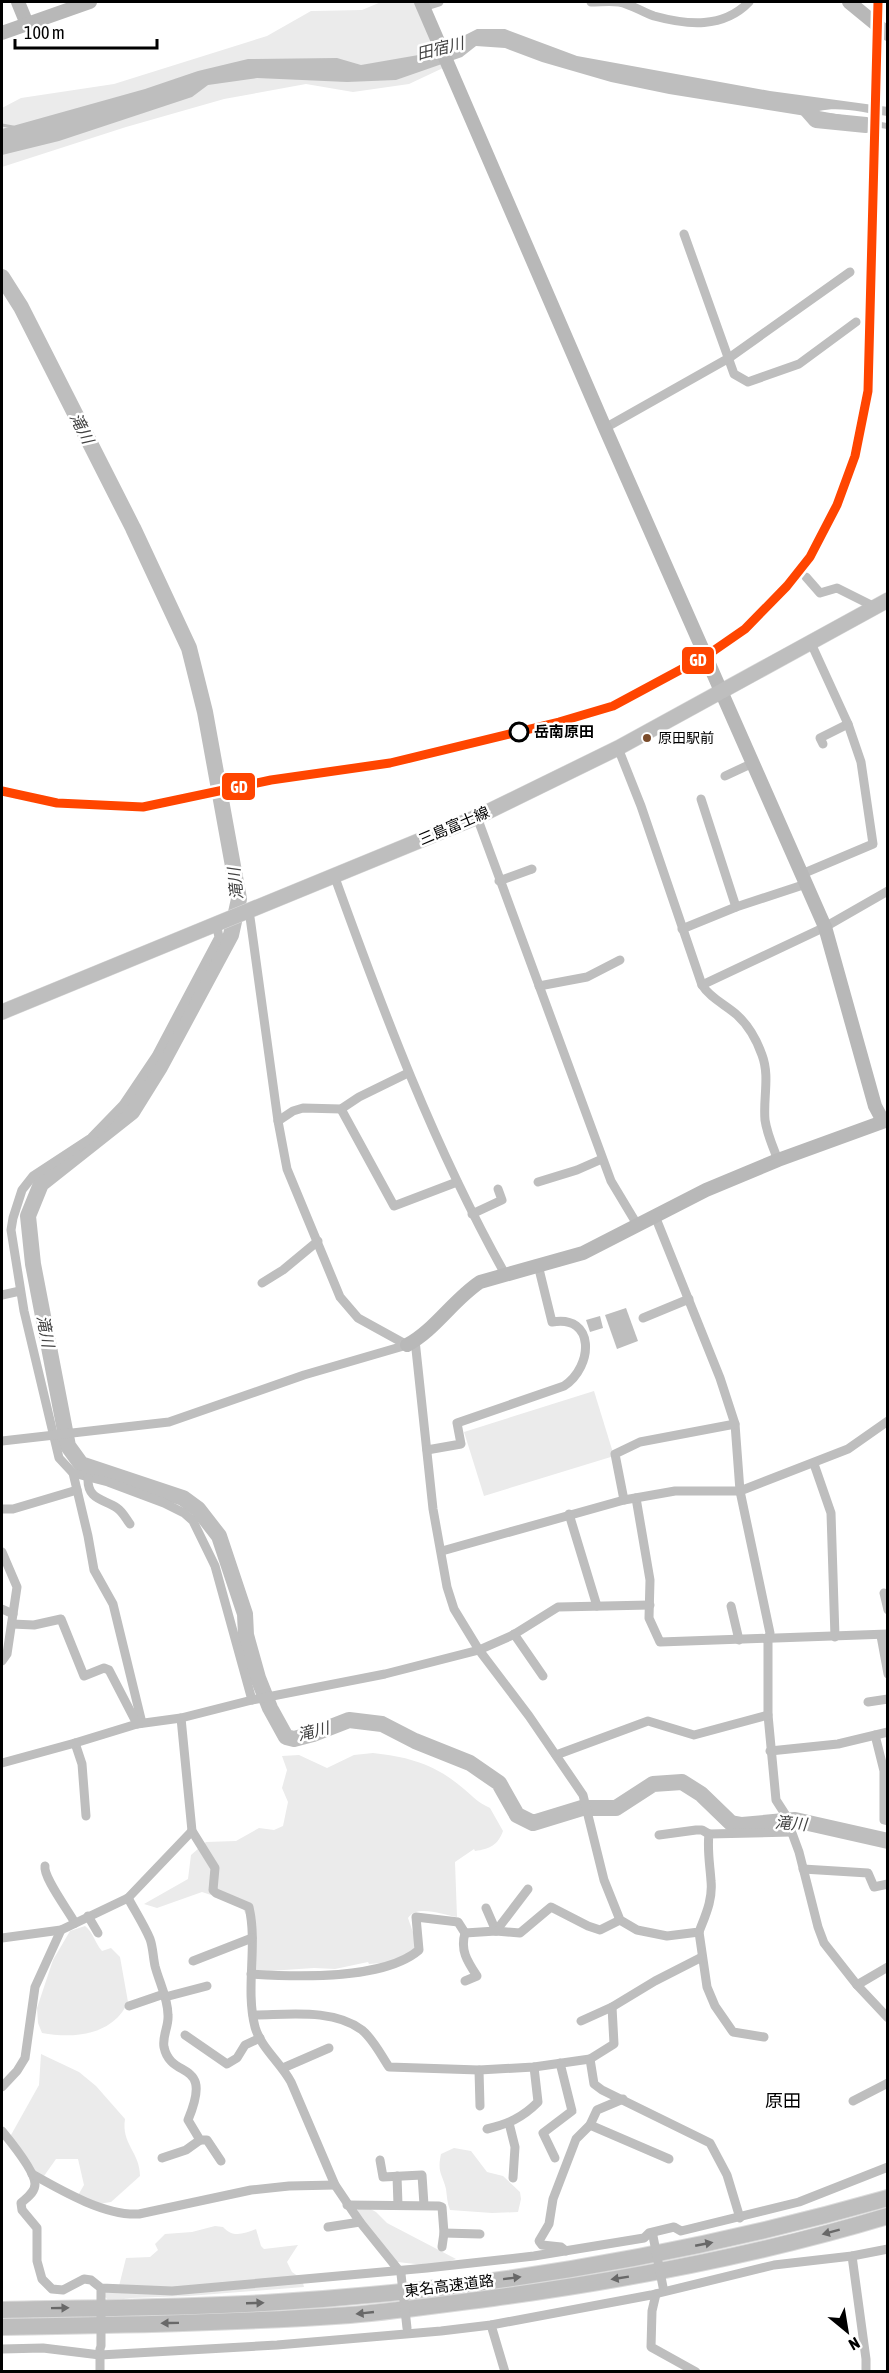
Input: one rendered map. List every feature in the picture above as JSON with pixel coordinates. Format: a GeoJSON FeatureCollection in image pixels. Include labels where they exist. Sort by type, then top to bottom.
{"type":"FeatureCollection","features":[{"type":"Feature","properties":{"kind":"highway","name":"東名高速道路"},"geometry":{"type":"LineString","coordinates":[[2,2310],[263,2303],[385,2294],[528,2276],[621,2261],[720,2241],[888,2198]]}},
{"type":"Feature","properties":{"kind":"highway","name":"東名高速道路"},"geometry":{"type":"LineString","coordinates":[[2,2327],[238,2322],[432,2306],[650,2273],[726,2258],[888,2216]]}},
{"type":"Feature","properties":{"kind":"main road","name":"三島富士線"},"geometry":{"type":"LineString","coordinates":[[2,1012],[477,817],[618,748],[881,604]]}},
{"type":"Feature","properties":{"kind":"street"},"geometry":{"type":"LineString","coordinates":[[18,2],[27,24]]}},
{"type":"Feature","properties":{"kind":"street"},"geometry":{"type":"LineString","coordinates":[[2,33],[90,2]]}},
{"type":"Feature","properties":{"kind":"street"},"geometry":{"type":"LineString","coordinates":[[2,1442],[169,1422],[304,1375],[411,1342],[465,1292],[480,1282],[583,1253],[706,1190],[778,1160],[886,1123],[875,1107],[825,927],[605,428],[422,4],[439,2]]}},
{"type":"Feature","properties":{"kind":"street"},"geometry":{"type":"LineString","coordinates":[[591,2],[620,2],[653,16],[711,23],[728,18],[749,2]]}},
{"type":"Feature","properties":{"kind":"street"},"geometry":{"type":"LineString","coordinates":[[849,2],[888,34]]}},
{"type":"Feature","properties":{"kind":"street"},"geometry":{"type":"LineString","coordinates":[[684,234],[734,374],[748,382],[799,364],[856,322]]}},
{"type":"Feature","properties":{"kind":"street"},"geometry":{"type":"LineString","coordinates":[[605,428],[729,358],[850,272]]}},
{"type":"Feature","properties":{"kind":"street"},"geometry":{"type":"LineString","coordinates":[[806,577],[820,593],[837,588],[881,604]]}},
{"type":"Feature","properties":{"kind":"street"},"geometry":{"type":"LineString","coordinates":[[682,929],[804,879],[873,844],[861,762],[848,724],[810,641]]}},
{"type":"Feature","properties":{"kind":"street"},"geometry":{"type":"LineString","coordinates":[[823,744],[820,738],[848,724]]}},
{"type":"Feature","properties":{"kind":"street"},"geometry":{"type":"LineString","coordinates":[[618,748],[702,985],[706,991],[738,1016],[752,1034],[762,1055],[767,1081],[765,1118],[767,1132],[778,1160]]}},
{"type":"Feature","properties":{"kind":"street"},"geometry":{"type":"LineString","coordinates":[[725,776],[753,763]]}},
{"type":"Feature","properties":{"kind":"street"},"geometry":{"type":"LineString","coordinates":[[701,799],[736,907]]}},
{"type":"Feature","properties":{"kind":"street"},"geometry":{"type":"LineString","coordinates":[[477,817],[602,1159],[611,1181],[638,1226]]}},
{"type":"Feature","properties":{"kind":"street"},"geometry":{"type":"LineString","coordinates":[[499,882],[532,869]]}},
{"type":"Feature","properties":{"kind":"street"},"geometry":{"type":"LineString","coordinates":[[333,875],[408,1073],[472,1214],[505,1274]]}},
{"type":"Feature","properties":{"kind":"street"},"geometry":{"type":"LineString","coordinates":[[702,985],[825,927],[888,891]]}},
{"type":"Feature","properties":{"kind":"street"},"geometry":{"type":"LineString","coordinates":[[247,911],[287,1169],[340,1297],[358,1318],[411,1342]]}},
{"type":"Feature","properties":{"kind":"street"},"geometry":{"type":"LineString","coordinates":[[223,921],[219,937],[156,1056],[123,1105],[90,1137],[33,1176],[22,1190],[11,1230],[20,1291],[59,1458],[73,1473],[108,1482],[164,1503],[184,1513],[193,1521],[215,1566],[252,1700]]}},
{"type":"Feature","properties":{"kind":"street"},"geometry":{"type":"LineString","coordinates":[[539,986],[587,977],[620,960]]}},
{"type":"Feature","properties":{"kind":"street"},"geometry":{"type":"LineString","coordinates":[[278,1121],[293,1111],[303,1108],[341,1109],[359,1097],[408,1073]]}},
{"type":"Feature","properties":{"kind":"street"},"geometry":{"type":"LineString","coordinates":[[341,1109],[394,1206],[457,1182]]}},
{"type":"Feature","properties":{"kind":"street"},"geometry":{"type":"LineString","coordinates":[[538,1182],[577,1170],[602,1159]]}},
{"type":"Feature","properties":{"kind":"street"},"geometry":{"type":"LineString","coordinates":[[472,1214],[502,1200],[498,1189]]}},
{"type":"Feature","properties":{"kind":"street"},"geometry":{"type":"LineString","coordinates":[[655,1216],[720,1378],[735,1424],[740,1491],[770,1632],[768,1640],[768,1715],[776,1800],[785,1814],[800,1852],[824,1943],[857,1985],[888,2018]]}},
{"type":"Feature","properties":{"kind":"street"},"geometry":{"type":"LineString","coordinates":[[262,1283],[283,1270],[318,1241]]}},
{"type":"Feature","properties":{"kind":"street"},"geometry":{"type":"LineString","coordinates":[[427,1450],[461,1444],[458,1423],[564,1386],[576,1376],[583,1366],[587,1354],[583,1337],[577,1326],[565,1319],[552,1322],[538,1265]]}},
{"type":"Feature","properties":{"kind":"street"},"geometry":{"type":"LineString","coordinates":[[2,1295],[20,1291]]}},
{"type":"Feature","properties":{"kind":"street"},"geometry":{"type":"LineString","coordinates":[[643,1318],[689,1299]]}},
{"type":"Feature","properties":{"kind":"street"},"geometry":{"type":"LineString","coordinates":[[411,1342],[433,1509],[447,1587],[454,1609],[479,1650],[583,1795],[604,1880],[620,1920],[637,1930],[667,1936],[699,1932]]}},
{"type":"Feature","properties":{"kind":"street"},"geometry":{"type":"LineString","coordinates":[[442,1551],[624,1500],[675,1491],[740,1491],[848,1449],[888,1421]]}},
{"type":"Feature","properties":{"kind":"street"},"geometry":{"type":"LineString","coordinates":[[624,1500],[615,1454],[640,1442],[735,1424]]}},
{"type":"Feature","properties":{"kind":"street"},"geometry":{"type":"LineString","coordinates":[[814,1464],[831,1513],[835,1637]]}},
{"type":"Feature","properties":{"kind":"street"},"geometry":{"type":"LineString","coordinates":[[73,1473],[94,1570],[113,1604],[140,1723]]}},
{"type":"Feature","properties":{"kind":"street"},"geometry":{"type":"LineString","coordinates":[[88,1478],[88,1485],[95,1499],[120,1510],[130,1524]]}},
{"type":"Feature","properties":{"kind":"street"},"geometry":{"type":"LineString","coordinates":[[2,1509],[13,1509],[77,1490]]}},
{"type":"Feature","properties":{"kind":"street"},"geometry":{"type":"LineString","coordinates":[[636,1498],[650,1580],[649,1618],[660,1642],[884,1635],[888,1674]]}},
{"type":"Feature","properties":{"kind":"street"},"geometry":{"type":"LineString","coordinates":[[569,1514],[597,1606]]}},
{"type":"Feature","properties":{"kind":"street"},"geometry":{"type":"LineString","coordinates":[[2,1552],[17,1587],[7,1654],[2,1661]]}},
{"type":"Feature","properties":{"kind":"street"},"geometry":{"type":"LineString","coordinates":[[884,1593],[888,1610]]}},
{"type":"Feature","properties":{"kind":"street"},"geometry":{"type":"LineString","coordinates":[[2,1762],[140,1723],[181,1718],[252,1700],[385,1674],[479,1650],[514,1634],[558,1607],[650,1605]]}},
{"type":"Feature","properties":{"kind":"street"},"geometry":{"type":"LineString","coordinates":[[731,1606],[739,1640]]}},
{"type":"Feature","properties":{"kind":"street"},"geometry":{"type":"LineString","coordinates":[[2,1609],[13,1619],[34,1625],[61,1619],[84,1676],[104,1668],[109,1670],[140,1723]]}},
{"type":"Feature","properties":{"kind":"street"},"geometry":{"type":"LineString","coordinates":[[514,1634],[543,1676]]}},
{"type":"Feature","properties":{"kind":"street"},"geometry":{"type":"LineString","coordinates":[[868,1702],[888,1699]]}},
{"type":"Feature","properties":{"kind":"street"},"geometry":{"type":"LineString","coordinates":[[556,1755],[648,1721],[694,1735],[768,1715]]}},
{"type":"Feature","properties":{"kind":"street"},"geometry":{"type":"LineString","coordinates":[[181,1718],[192,1831],[215,1868],[213,1890],[249,1907],[252,1920],[251,1974],[255,2028],[260,2038],[284,2068],[335,2185],[347,2205],[400,2271],[407,2331]]}},
{"type":"Feature","properties":{"kind":"street"},"geometry":{"type":"LineString","coordinates":[[770,1752],[838,1744],[888,1732]]}},
{"type":"Feature","properties":{"kind":"street"},"geometry":{"type":"LineString","coordinates":[[875,1735],[884,1771],[884,1820],[888,1821]]}},
{"type":"Feature","properties":{"kind":"street"},"geometry":{"type":"LineString","coordinates":[[75,1743],[82,1764],[86,1816]]}},
{"type":"Feature","properties":{"kind":"street"},"geometry":{"type":"LineString","coordinates":[[658,1834],[702,1830],[709,1834],[791,1832]]}},
{"type":"Feature","properties":{"kind":"street"},"geometry":{"type":"LineString","coordinates":[[2,1938],[61,1930],[128,1898],[192,1831]]}},
{"type":"Feature","properties":{"kind":"street"},"geometry":{"type":"LineString","coordinates":[[709,1834],[707,1848],[712,1884],[710,1905],[699,1932],[707,1987],[733,2032],[764,2037]]}},
{"type":"Feature","properties":{"kind":"street"},"geometry":{"type":"LineString","coordinates":[[45,1866],[45,1876],[75,1923]]}},
{"type":"Feature","properties":{"kind":"street"},"geometry":{"type":"LineString","coordinates":[[803,1869],[868,1874],[874,1887],[888,1884]]}},
{"type":"Feature","properties":{"kind":"street"},"geometry":{"type":"LineString","coordinates":[[496,1931],[528,1889]]}},
{"type":"Feature","properties":{"kind":"street"},"geometry":{"type":"LineString","coordinates":[[128,1898],[151,1940],[155,1966],[165,1996],[169,2017],[164,2048],[171,2062],[189,2072],[198,2088],[196,2102],[188,2120],[200,2140]]}},
{"type":"Feature","properties":{"kind":"street"},"geometry":{"type":"LineString","coordinates":[[465,1933],[496,1931],[520,1933],[551,1907],[600,1930],[620,1920]]}},
{"type":"Feature","properties":{"kind":"street"},"geometry":{"type":"LineString","coordinates":[[486,1908],[496,1931]]}},
{"type":"Feature","properties":{"kind":"street"},"geometry":{"type":"LineString","coordinates":[[88,1916],[98,1933]]}},
{"type":"Feature","properties":{"kind":"street"},"geometry":{"type":"LineString","coordinates":[[251,1974],[294,1976],[364,1971],[396,1962],[419,1950],[416,1917],[458,1922],[465,1933],[462,1944],[467,1962],[477,1976],[465,1981]]}},
{"type":"Feature","properties":{"kind":"street"},"geometry":{"type":"LineString","coordinates":[[2,2087],[17,2071],[25,2058],[35,1987],[61,1930]]}},
{"type":"Feature","properties":{"kind":"street"},"geometry":{"type":"LineString","coordinates":[[193,1961],[252,1938]]}},
{"type":"Feature","properties":{"kind":"street"},"geometry":{"type":"LineString","coordinates":[[581,2021],[612,2007],[655,1981],[702,1957]]}},
{"type":"Feature","properties":{"kind":"street"},"geometry":{"type":"LineString","coordinates":[[857,1985],[888,1967]]}},
{"type":"Feature","properties":{"kind":"street"},"geometry":{"type":"LineString","coordinates":[[129,2006],[207,1986]]}},
{"type":"Feature","properties":{"kind":"street"},"geometry":{"type":"LineString","coordinates":[[253,2015],[341,2019],[363,2031],[389,2067],[479,2070],[534,2067],[590,2059],[614,2044],[612,2007]]}},
{"type":"Feature","properties":{"kind":"street"},"geometry":{"type":"LineString","coordinates":[[185,2035],[227,2064],[237,2058],[245,2045],[260,2038]]}},
{"type":"Feature","properties":{"kind":"street"},"geometry":{"type":"LineString","coordinates":[[284,2068],[329,2048]]}},
{"type":"Feature","properties":{"kind":"street"},"geometry":{"type":"LineString","coordinates":[[590,2059],[594,2084],[602,2091],[623,2099],[710,2143],[727,2175],[740,2218]]}},
{"type":"Feature","properties":{"kind":"street"},"geometry":{"type":"LineString","coordinates":[[555,2158],[543,2133],[572,2111],[560,2063]]}},
{"type":"Feature","properties":{"kind":"street"},"geometry":{"type":"LineString","coordinates":[[487,2129],[509,2123],[527,2114],[538,2102],[534,2067]]}},
{"type":"Feature","properties":{"kind":"street"},"geometry":{"type":"LineString","coordinates":[[479,2070],[480,2106]]}},
{"type":"Feature","properties":{"kind":"street"},"geometry":{"type":"LineString","coordinates":[[853,2101],[888,2083]]}},
{"type":"Feature","properties":{"kind":"street"},"geometry":{"type":"LineString","coordinates":[[566,2251],[561,2247],[542,2245],[539,2241],[549,2224],[553,2199],[576,2139],[590,2125],[597,2110],[623,2099]]}},
{"type":"Feature","properties":{"kind":"street"},"geometry":{"type":"LineString","coordinates":[[509,2123],[515,2147],[513,2178]]}},
{"type":"Feature","properties":{"kind":"street"},"geometry":{"type":"LineString","coordinates":[[590,2125],[669,2159]]}},
{"type":"Feature","properties":{"kind":"street"},"geometry":{"type":"LineString","coordinates":[[2,2132],[32,2174],[35,2185],[32,2194],[21,2203],[22,2210],[36,2228],[38,2261],[42,2279],[52,2289],[63,2290],[84,2279],[92,2280],[101,2289],[171,2291],[400,2271],[566,2251],[644,2238],[649,2233],[674,2227],[681,2231],[740,2218],[799,2202],[888,2168]]}},
{"type":"Feature","properties":{"kind":"street"},"geometry":{"type":"LineString","coordinates":[[162,2158],[186,2150],[200,2140],[207,2140],[221,2161]]}},
{"type":"Feature","properties":{"kind":"street"},"geometry":{"type":"LineString","coordinates":[[380,2160],[383,2177],[422,2175],[424,2205]]}},
{"type":"Feature","properties":{"kind":"street"},"geometry":{"type":"LineString","coordinates":[[32,2174],[57,2188],[125,2215],[171,2208],[251,2190],[335,2185]]}},
{"type":"Feature","properties":{"kind":"street"},"geometry":{"type":"LineString","coordinates":[[397,2176],[398,2205]]}},
{"type":"Feature","properties":{"kind":"street"},"geometry":{"type":"LineString","coordinates":[[347,2205],[442,2207],[444,2234],[442,2247]]}},
{"type":"Feature","properties":{"kind":"street"},"geometry":{"type":"LineString","coordinates":[[328,2227],[360,2222]]}},
{"type":"Feature","properties":{"kind":"street"},"geometry":{"type":"LineString","coordinates":[[444,2234],[480,2234]]}},
{"type":"Feature","properties":{"kind":"street"},"geometry":{"type":"LineString","coordinates":[[653,2236],[660,2291],[652,2311],[651,2347],[696,2372]]}},
{"type":"Feature","properties":{"kind":"street"},"geometry":{"type":"LineString","coordinates":[[2,2349],[43,2348],[100,2351],[277,2344],[491,2325],[774,2265],[852,2256],[888,2249]]}},
{"type":"Feature","properties":{"kind":"street"},"geometry":{"type":"LineString","coordinates":[[852,2256],[866,2372]]}},
{"type":"Feature","properties":{"kind":"street"},"geometry":{"type":"LineString","coordinates":[[100,2372],[101,2289]]}},
{"type":"Feature","properties":{"kind":"street"},"geometry":{"type":"LineString","coordinates":[[491,2325],[505,2372]]}},
{"type":"Feature","properties":{"kind":"shaded area"},"geometry":{"type":"Polygon","coordinates":[[[381,2],[414,2],[443,68],[409,84],[353,92],[306,84],[224,99],[126,127],[2,167],[2,108],[21,98],[114,84],[267,36],[311,11],[362,10],[381,2]]]}},
{"type":"Feature","properties":{"kind":"shaded area"},"geometry":{"type":"Polygon","coordinates":[[[594,1391],[614,1456],[484,1496],[464,1432],[594,1391]]]}},
{"type":"Feature","properties":{"kind":"shaded area"},"geometry":{"type":"Polygon","coordinates":[[[373,1753],[421,1763],[443,1773],[490,1808],[503,1831],[493,1846],[475,1851],[474,1849],[455,1862],[457,1917],[424,1911],[412,1914],[408,1918],[419,1950],[396,1962],[369,1964],[368,1962],[335,1969],[254,1972],[254,1930],[241,1905],[202,1892],[157,1908],[144,1904],[188,1879],[191,1855],[206,1842],[236,1841],[259,1828],[274,1830],[283,1826],[288,1802],[282,1788],[287,1770],[282,1756],[299,1755],[327,1768],[354,1755],[373,1753]]]}},
{"type":"Feature","properties":{"kind":"shaded area"},"geometry":{"type":"Polygon","coordinates":[[[85,1926],[102,1951],[111,1948],[120,1957],[128,2002],[113,2022],[92,2032],[80,2035],[42,2033],[38,2023],[37,2008],[53,1960],[70,1931],[85,1926]]]}},
{"type":"Feature","properties":{"kind":"shaded area"},"geometry":{"type":"Polygon","coordinates":[[[41,2054],[79,2072],[96,2086],[125,2119],[124,2128],[137,2160],[140,2176],[111,2202],[91,2205],[77,2197],[84,2185],[78,2159],[56,2159],[44,2176],[29,2170],[13,2145],[11,2135],[39,2085],[41,2054]]]}},
{"type":"Feature","properties":{"kind":"shaded area"},"geometry":{"type":"Polygon","coordinates":[[[454,2148],[471,2151],[487,2172],[503,2176],[520,2192],[518,2212],[450,2210],[440,2165],[441,2154],[454,2148]]]}},
{"type":"Feature","properties":{"kind":"shaded area"},"geometry":{"type":"Polygon","coordinates":[[[357,2207],[367,2207],[387,2223],[456,2259],[434,2266],[397,2262],[360,2218],[357,2207]]]}},
{"type":"Feature","properties":{"kind":"shaded area"},"geometry":{"type":"Polygon","coordinates":[[[215,2226],[223,2227],[234,2234],[256,2229],[264,2249],[298,2245],[287,2262],[292,2272],[302,2279],[304,2287],[109,2301],[105,2297],[104,2290],[119,2286],[126,2258],[150,2257],[158,2250],[155,2244],[165,2234],[192,2232],[215,2226]]]}},
{"type":"Feature","properties":{"kind":"water"},"geometry":{"type":"Polygon","coordinates":[[[477,29],[505,29],[577,56],[770,91],[888,107],[887,116],[844,110],[819,111],[887,123],[887,129],[669,94],[611,82],[542,62],[505,48],[476,46],[462,57],[396,80],[347,82],[257,78],[208,85],[192,97],[59,141],[2,155],[2,129],[145,89],[198,71],[248,59],[337,58],[361,65],[430,53],[477,29]]]}},
{"type":"Feature","properties":{"kind":"water"},"geometry":{"type":"Polygon","coordinates":[[[626,1308],[638,1341],[617,1349],[605,1315],[626,1308]]]}},
{"type":"Feature","properties":{"kind":"water"},"geometry":{"type":"Polygon","coordinates":[[[600,1316],[603,1328],[590,1332],[586,1320],[600,1316]]]}},
{"type":"Feature","properties":{"kind":"waterway"},"geometry":{"type":"LineString","coordinates":[[802,104],[816,120],[866,125]]}},
{"type":"Feature","properties":{"kind":"waterway","name":"田宿川"},"geometry":{"type":"LineString","coordinates":[[2,125],[13,127]]}},
{"type":"Feature","properties":{"kind":"waterway","name":"滝川"},"geometry":{"type":"LineString","coordinates":[[2,277],[21,307],[133,528],[189,648],[205,712],[239,899],[231,935],[160,1067],[132,1112],[41,1184],[28,1216],[33,1264],[68,1446],[81,1464],[183,1498],[198,1509],[219,1536],[245,1614],[246,1635],[258,1678],[270,1708],[286,1737],[294,1739],[313,1734],[349,1720],[382,1724],[415,1741],[470,1763],[499,1783],[517,1815],[533,1823],[582,1808],[616,1808],[653,1784],[682,1782],[701,1794],[731,1823],[742,1825],[795,1820],[888,1841]]}},
{"type":"Feature","properties":{"kind":"transit line","name":"GD"},"geometry":{"type":"LineString","coordinates":[[2,791],[57,803],[143,807],[271,780],[390,763],[559,722],[613,706],[706,656],[745,629],[787,586],[810,557],[837,505],[855,456],[868,391],[878,2]]}},
{"type":"Feature","properties":{"kind":"place","name":"岳南原田"},"geometry":{"type":"Point","coordinates":[519,732]}},
{"type":"Feature","properties":{"kind":"place","name":"原田駅前"},"geometry":{"type":"Point","coordinates":[647,738]}},
{"type":"Feature","properties":{"kind":"district","name":"原田"},"geometry":{"type":"Point","coordinates":[783,2101]}}]}
